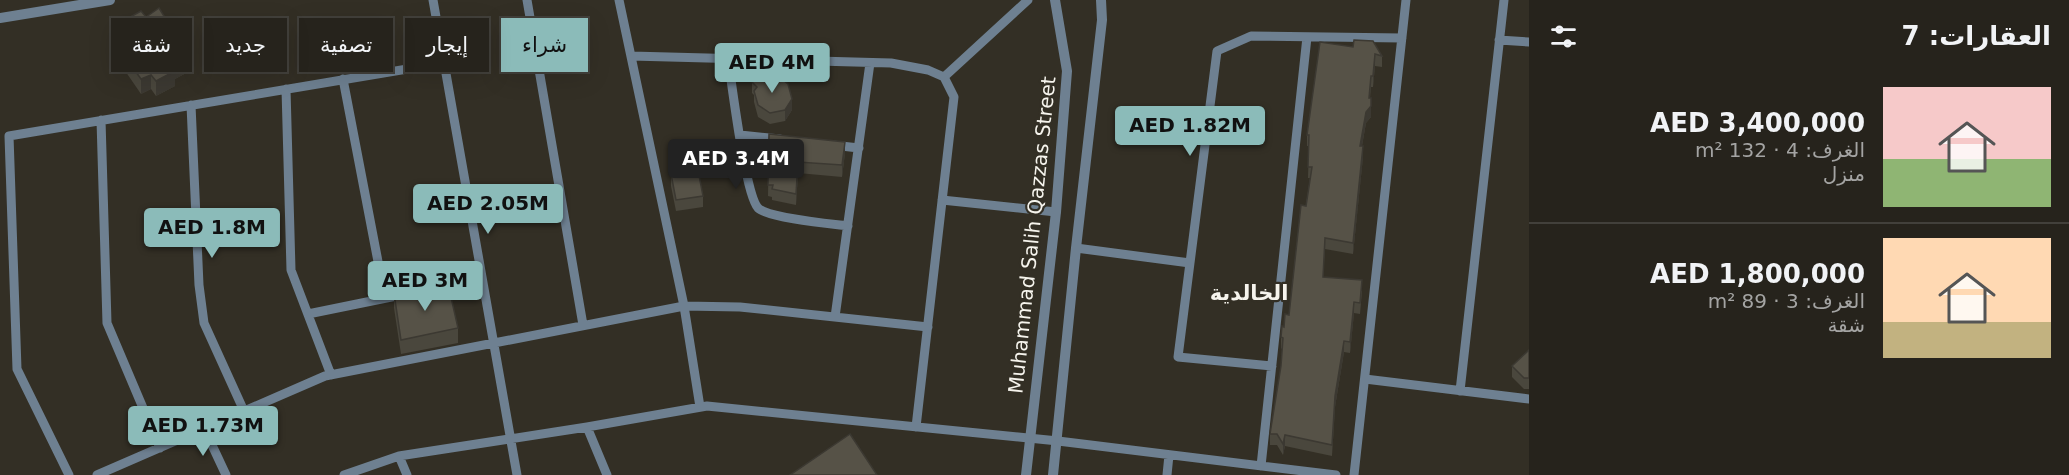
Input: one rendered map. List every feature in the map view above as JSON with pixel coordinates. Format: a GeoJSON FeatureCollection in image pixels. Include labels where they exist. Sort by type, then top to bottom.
{"type":"FeatureCollection","features":[{"type":"Feature","properties":{"kind":"street"},"geometry":{"type":"LineString","coordinates":[[0,18],[110,0]]}},
{"type":"Feature","properties":{"kind":"street"},"geometry":{"type":"LineString","coordinates":[[433,0],[436,18]]}},
{"type":"Feature","properties":{"kind":"street"},"geometry":{"type":"LineString","coordinates":[[527,0],[583,325]]}},
{"type":"Feature","properties":{"kind":"street"},"geometry":{"type":"LineString","coordinates":[[620,0],[684,306],[700,407]]}},
{"type":"Feature","properties":{"kind":"street"},"geometry":{"type":"LineString","coordinates":[[944,77],[1028,0]]}},
{"type":"Feature","properties":{"kind":"street","name":"Muhammad Salih Qazzas Street"},"geometry":{"type":"LineString","coordinates":[[1026,475],[1056,212],[1067,71],[1055,0]]}},
{"type":"Feature","properties":{"kind":"street"},"geometry":{"type":"LineString","coordinates":[[1053,475],[1102,20],[1101,0]]}},
{"type":"Feature","properties":{"kind":"street"},"geometry":{"type":"LineString","coordinates":[[1354,475],[1406,0]]}},
{"type":"Feature","properties":{"kind":"street"},"geometry":{"type":"LineString","coordinates":[[1460,391],[1504,0]]}},
{"type":"Feature","properties":{"kind":"street"},"geometry":{"type":"LineString","coordinates":[[1272,366],[1178,357],[1217,51],[1251,36],[1402,38]]}},
{"type":"Feature","properties":{"kind":"street"},"geometry":{"type":"LineString","coordinates":[[1261,466],[1307,37]]}},
{"type":"Feature","properties":{"kind":"street"},"geometry":{"type":"LineString","coordinates":[[1499,40],[1529,42]]}},
{"type":"Feature","properties":{"kind":"street"},"geometry":{"type":"LineString","coordinates":[[631,56],[891,63],[928,70],[944,77],[954,97],[916,427]]}},
{"type":"Feature","properties":{"kind":"street"},"geometry":{"type":"LineString","coordinates":[[728,59],[748,184],[758,208],[771,215],[848,226]]}},
{"type":"Feature","properties":{"kind":"street"},"geometry":{"type":"LineString","coordinates":[[835,317],[870,63]]}},
{"type":"Feature","properties":{"kind":"street"},"geometry":{"type":"LineString","coordinates":[[69,475],[17,369],[9,136],[405,69]]}},
{"type":"Feature","properties":{"kind":"street"},"geometry":{"type":"LineString","coordinates":[[445,72],[517,475]]}},
{"type":"Feature","properties":{"kind":"street"},"geometry":{"type":"LineString","coordinates":[[343,79],[385,298]]}},
{"type":"Feature","properties":{"kind":"street"},"geometry":{"type":"LineString","coordinates":[[286,89],[291,270],[331,375]]}},
{"type":"Feature","properties":{"kind":"street"},"geometry":{"type":"LineString","coordinates":[[191,105],[199,285],[204,323],[244,411]]}},
{"type":"Feature","properties":{"kind":"street"},"geometry":{"type":"LineString","coordinates":[[101,120],[106,323],[160,448]]}},
{"type":"Feature","properties":{"kind":"street"},"geometry":{"type":"LineString","coordinates":[[741,135],[788,140]]}},
{"type":"Feature","properties":{"kind":"street"},"geometry":{"type":"LineString","coordinates":[[823,144],[859,148]]}},
{"type":"Feature","properties":{"kind":"street"},"geometry":{"type":"LineString","coordinates":[[942,200],[1056,212]]}},
{"type":"Feature","properties":{"kind":"street"},"geometry":{"type":"LineString","coordinates":[[1076,248],[1190,263]]}},
{"type":"Feature","properties":{"kind":"street"},"geometry":{"type":"LineString","coordinates":[[428,290],[482,280]]}},
{"type":"Feature","properties":{"kind":"street"},"geometry":{"type":"LineString","coordinates":[[308,314],[418,292]]}},
{"type":"Feature","properties":{"kind":"street"},"geometry":{"type":"LineString","coordinates":[[97,475],[331,375],[684,306],[740,307],[928,327]]}},
{"type":"Feature","properties":{"kind":"street"},"geometry":{"type":"LineString","coordinates":[[1365,379],[1529,399]]}},
{"type":"Feature","properties":{"kind":"street"},"geometry":{"type":"LineString","coordinates":[[344,475],[399,456],[707,406],[1058,441],[1336,475]]}},
{"type":"Feature","properties":{"kind":"street"},"geometry":{"type":"LineString","coordinates":[[587,427],[607,475]]}},
{"type":"Feature","properties":{"kind":"street"},"geometry":{"type":"LineString","coordinates":[[204,428],[226,475]]}},
{"type":"Feature","properties":{"kind":"street"},"geometry":{"type":"LineString","coordinates":[[1167,475],[1169,455]]}},
{"type":"Feature","properties":{"kind":"street"},"geometry":{"type":"LineString","coordinates":[[399,456],[407,475]]}},
{"type":"Feature","properties":{"kind":"building"},"geometry":{"type":"Polygon","coordinates":[[[159,8],[165,18],[128,18],[141,11],[146,17],[159,8]]]}},
{"type":"Feature","properties":{"kind":"building"},"geometry":{"type":"Polygon","coordinates":[[[1354,40],[1373,41],[1382,56],[1375,54],[1369,98],[1371,98],[1371,106],[1366,112],[1360,146],[1363,146],[1353,243],[1325,238],[1323,277],[1362,280],[1360,303],[1354,302],[1350,342],[1344,341],[1335,396],[1332,445],[1285,435],[1283,444],[1277,434],[1270,434],[1281,366],[1282,326],[1284,327],[1285,314],[1289,315],[1301,205],[1306,206],[1312,167],[1308,167],[1309,135],[1307,135],[1320,42],[1353,47],[1354,40]]]}},
{"type":"Feature","properties":{"kind":"building"},"geometry":{"type":"Polygon","coordinates":[[[136,72],[173,72],[156,81],[151,75],[141,79],[136,72]]]}},
{"type":"Feature","properties":{"kind":"building"},"geometry":{"type":"Polygon","coordinates":[[[758,76],[764,79],[778,76],[788,84],[792,99],[785,110],[770,113],[758,105],[754,91],[757,87],[752,82],[758,76]]]}},
{"type":"Feature","properties":{"kind":"building"},"geometry":{"type":"Polygon","coordinates":[[[769,134],[845,142],[842,165],[798,162],[796,194],[772,189],[773,185],[768,185],[769,134]]]}},
{"type":"Feature","properties":{"kind":"building"},"geometry":{"type":"Polygon","coordinates":[[[698,170],[703,196],[676,200],[671,174],[698,170]]]}},
{"type":"Feature","properties":{"kind":"building"},"geometry":{"type":"Polygon","coordinates":[[[448,284],[458,328],[401,340],[394,293],[448,284]]]}},
{"type":"Feature","properties":{"kind":"building"},"geometry":{"type":"Polygon","coordinates":[[[1529,350],[1529,378],[1524,378],[1512,366],[1529,350]]]}},
{"type":"Feature","properties":{"kind":"building"},"geometry":{"type":"Polygon","coordinates":[[[850,434],[877,475],[790,475],[850,434]]]}},
{"type":"Feature","properties":{"kind":"district","name":"الخالدية"},"geometry":{"type":"Point","coordinates":[1249,293]}}]}
